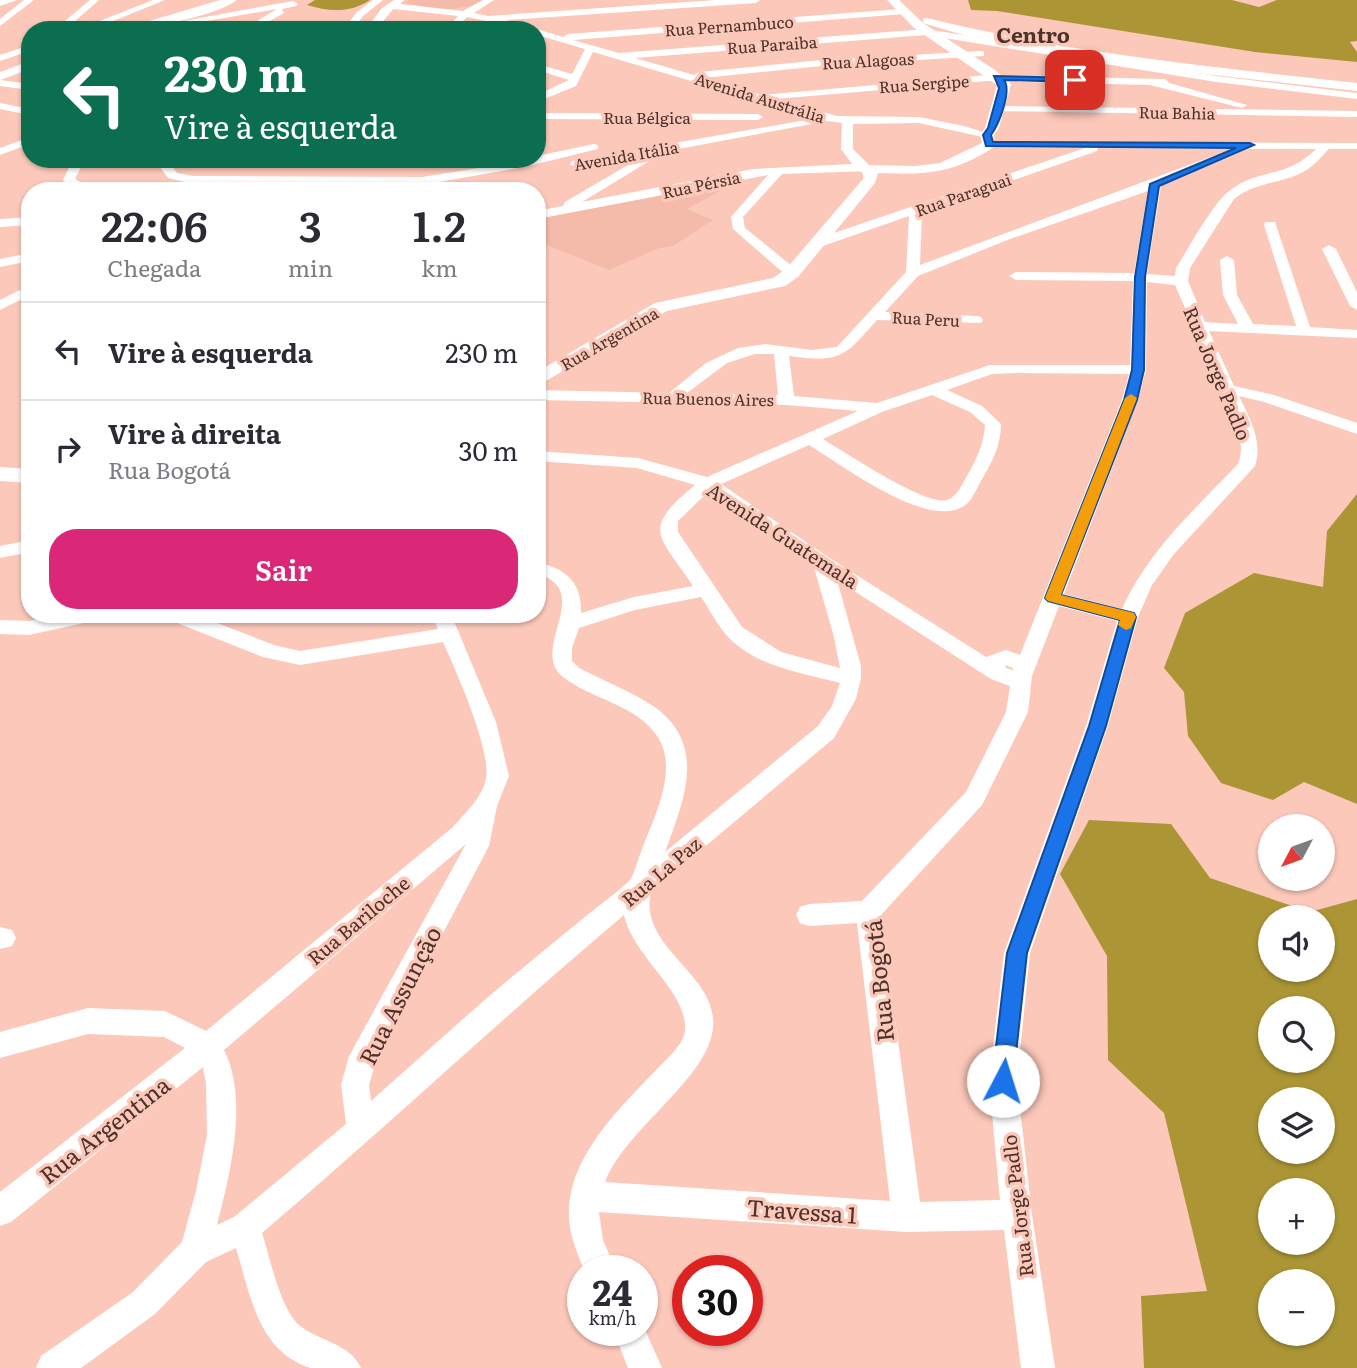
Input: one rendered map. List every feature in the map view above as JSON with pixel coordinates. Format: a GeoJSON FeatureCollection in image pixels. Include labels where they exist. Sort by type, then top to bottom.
{"type":"FeatureCollection","features":[{"type":"Feature","properties":{"kind":"main road"},"geometry":{"type":"LineString","coordinates":[[0,3],[11,0]]}},
{"type":"Feature","properties":{"kind":"main road"},"geometry":{"type":"LineString","coordinates":[[160,21],[231,0]]}},
{"type":"Feature","properties":{"kind":"main road"},"geometry":{"type":"LineString","coordinates":[[186,21],[248,0]]}},
{"type":"Feature","properties":{"kind":"main road"},"geometry":{"type":"LineString","coordinates":[[865,168],[944,169],[968,159],[988,140],[1004,84],[931,29],[907,17],[893,0]]}},
{"type":"Feature","properties":{"kind":"main road"},"geometry":{"type":"LineString","coordinates":[[915,5],[931,29]]}},
{"type":"Feature","properties":{"kind":"main road"},"geometry":{"type":"LineString","coordinates":[[931,29],[1178,67],[1357,87]]}},
{"type":"Feature","properties":{"kind":"main road"},"geometry":{"type":"LineString","coordinates":[[2,69],[21,61]]}},
{"type":"Feature","properties":{"kind":"main road"},"geometry":{"type":"LineString","coordinates":[[2,69],[21,66]]}},
{"type":"Feature","properties":{"kind":"main road","name":"Rua Argentina"},"geometry":{"type":"LineString","coordinates":[[546,375],[661,307],[689,299],[766,287],[779,282],[792,273],[870,180],[871,173],[865,168]]}},
{"type":"Feature","properties":{"kind":"street"},"geometry":{"type":"LineString","coordinates":[[0,23],[30,0]]}},
{"type":"Feature","properties":{"kind":"street"},"geometry":{"type":"LineString","coordinates":[[70,21],[95,0]]}},
{"type":"Feature","properties":{"kind":"street"},"geometry":{"type":"LineString","coordinates":[[106,21],[161,0]]}},
{"type":"Feature","properties":{"kind":"street"},"geometry":{"type":"LineString","coordinates":[[355,21],[379,0]]}},
{"type":"Feature","properties":{"kind":"street"},"geometry":{"type":"LineString","coordinates":[[379,21],[390,6],[400,0]]}},
{"type":"Feature","properties":{"kind":"street"},"geometry":{"type":"LineString","coordinates":[[458,21],[489,0]]}},
{"type":"Feature","properties":{"kind":"street"},"geometry":{"type":"LineString","coordinates":[[491,18],[756,0]]}},
{"type":"Feature","properties":{"kind":"street"},"geometry":{"type":"LineString","coordinates":[[189,21],[297,2]]}},
{"type":"Feature","properties":{"kind":"street"},"geometry":{"type":"LineString","coordinates":[[263,21],[297,2]]}},
{"type":"Feature","properties":{"kind":"street"},"geometry":{"type":"LineString","coordinates":[[516,4],[551,14]]}},
{"type":"Feature","properties":{"kind":"street"},"geometry":{"type":"LineString","coordinates":[[390,6],[465,14],[500,21]]}},
{"type":"Feature","properties":{"kind":"street","name":"Rua Pernambuco"},"geometry":{"type":"LineString","coordinates":[[556,38],[907,17]]}},
{"type":"Feature","properties":{"kind":"street","name":"Rua Paraiba"},"geometry":{"type":"LineString","coordinates":[[618,56],[931,29],[1048,53]]}},
{"type":"Feature","properties":{"kind":"street","name":"Avenida Austrália"},"geometry":{"type":"LineString","coordinates":[[546,35],[848,122],[906,118],[938,122],[988,140],[1108,144],[1250,145],[1328,136]]}},
{"type":"Feature","properties":{"kind":"street"},"geometry":{"type":"LineString","coordinates":[[546,95],[576,79],[590,48]]}},
{"type":"Feature","properties":{"kind":"street"},"geometry":{"type":"LineString","coordinates":[[0,58],[21,51]]}},
{"type":"Feature","properties":{"kind":"street"},"geometry":{"type":"LineString","coordinates":[[1048,53],[1216,79],[1357,96]]}},
{"type":"Feature","properties":{"kind":"street","name":"Rua Alagoas"},"geometry":{"type":"LineString","coordinates":[[690,76],[822,63],[1048,53]]}},
{"type":"Feature","properties":{"kind":"street"},"geometry":{"type":"LineString","coordinates":[[1072,57],[1100,69],[1278,113],[1357,146]]}},
{"type":"Feature","properties":{"kind":"street"},"geometry":{"type":"LineString","coordinates":[[546,70],[576,79]]}},
{"type":"Feature","properties":{"kind":"street","name":"Rua Sergipe"},"geometry":{"type":"LineString","coordinates":[[758,97],[997,78],[1153,82],[1216,79]]}},
{"type":"Feature","properties":{"kind":"street"},"geometry":{"type":"LineString","coordinates":[[0,83],[21,86]]}},
{"type":"Feature","properties":{"kind":"street"},"geometry":{"type":"LineString","coordinates":[[2,106],[21,109]]}},
{"type":"Feature","properties":{"kind":"street","name":"Rua Bahia"},"geometry":{"type":"LineString","coordinates":[[998,109],[1357,114]]}},
{"type":"Feature","properties":{"kind":"street"},"geometry":{"type":"LineString","coordinates":[[546,147],[594,147],[635,143],[758,117],[806,111]]}},
{"type":"Feature","properties":{"kind":"street","name":"Rua Bélgica"},"geometry":{"type":"LineString","coordinates":[[546,116],[758,117]]}},
{"type":"Feature","properties":{"kind":"street"},"geometry":{"type":"LineString","coordinates":[[717,117],[728,124]]}},
{"type":"Feature","properties":{"kind":"street","name":"Avenida Itália"},"geometry":{"type":"LineString","coordinates":[[472,182],[830,118]]}},
{"type":"Feature","properties":{"kind":"street"},"geometry":{"type":"LineString","coordinates":[[848,122],[844,143],[848,155],[865,168]]}},
{"type":"Feature","properties":{"kind":"street"},"geometry":{"type":"LineString","coordinates":[[0,143],[21,136]]}},
{"type":"Feature","properties":{"kind":"street","name":"Rua Jorge Padlo"},"geometry":{"type":"LineString","coordinates":[[1038,1368],[1017,1215],[1003,1081],[1017,953],[1097,726],[1128,617],[1143,583],[1167,550],[1209,509],[1245,466],[1250,454],[1250,442],[1242,419],[1181,281],[1183,268],[1238,189],[1249,183],[1296,171],[1328,136]]}},
{"type":"Feature","properties":{"kind":"street"},"geometry":{"type":"LineString","coordinates":[[0,152],[21,144]]}},
{"type":"Feature","properties":{"kind":"street","name":"Rua Paraguai"},"geometry":{"type":"LineString","coordinates":[[818,243],[1108,144]]}},
{"type":"Feature","properties":{"kind":"street"},"geometry":{"type":"LineString","coordinates":[[675,396],[709,369],[744,351],[756,349],[836,353],[876,316],[913,273],[1005,236],[1155,184],[1250,145]]}},
{"type":"Feature","properties":{"kind":"street","name":"Avenida Itália"},"geometry":{"type":"LineString","coordinates":[[546,157],[594,147]]}},
{"type":"Feature","properties":{"kind":"street"},"geometry":{"type":"LineString","coordinates":[[546,148],[561,154]]}},
{"type":"Feature","properties":{"kind":"street"},"geometry":{"type":"LineString","coordinates":[[563,210],[663,148]]}},
{"type":"Feature","properties":{"kind":"street","name":"Avenida Itália"},"geometry":{"type":"LineString","coordinates":[[163,168],[170,175],[193,180],[239,182]]}},
{"type":"Feature","properties":{"kind":"street","name":"Avenida Itália"},"geometry":{"type":"LineString","coordinates":[[410,182],[492,168]]}},
{"type":"Feature","properties":{"kind":"street","name":"Rua Pérsia"},"geometry":{"type":"LineString","coordinates":[[546,213],[779,170],[865,168]]}},
{"type":"Feature","properties":{"kind":"street"},"geometry":{"type":"LineString","coordinates":[[779,170],[739,214],[737,224],[739,229],[792,273]]}},
{"type":"Feature","properties":{"kind":"street"},"geometry":{"type":"LineString","coordinates":[[1008,668],[1050,606],[1130,400],[1138,370],[1140,277],[1155,184]]}},
{"type":"Feature","properties":{"kind":"street"},"geometry":{"type":"LineString","coordinates":[[913,273],[916,211]]}},
{"type":"Feature","properties":{"kind":"street"},"geometry":{"type":"LineString","coordinates":[[0,215],[21,214]]}},
{"type":"Feature","properties":{"kind":"street"},"geometry":{"type":"LineString","coordinates":[[0,223],[21,222]]}},
{"type":"Feature","properties":{"kind":"street"},"geometry":{"type":"LineString","coordinates":[[1270,225],[1304,330]]}},
{"type":"Feature","properties":{"kind":"street"},"geometry":{"type":"LineString","coordinates":[[1329,249],[1357,306]]}},
{"type":"Feature","properties":{"kind":"street"},"geometry":{"type":"LineString","coordinates":[[0,264],[21,259]]}},
{"type":"Feature","properties":{"kind":"street"},"geometry":{"type":"LineString","coordinates":[[1227,260],[1230,295],[1247,327]]}},
{"type":"Feature","properties":{"kind":"street"},"geometry":{"type":"LineString","coordinates":[[1016,276],[1140,277],[1181,281]]}},
{"type":"Feature","properties":{"kind":"street"},"geometry":{"type":"LineString","coordinates":[[2,305],[21,294]]}},
{"type":"Feature","properties":{"kind":"street"},"geometry":{"type":"LineString","coordinates":[[2,305],[21,300]]}},
{"type":"Feature","properties":{"kind":"street","name":"Rua Peru"},"geometry":{"type":"LineString","coordinates":[[876,316],[976,320]]}},
{"type":"Feature","properties":{"kind":"street"},"geometry":{"type":"LineString","coordinates":[[1199,326],[1357,334]]}},
{"type":"Feature","properties":{"kind":"street"},"geometry":{"type":"LineString","coordinates":[[781,350],[787,400]]}},
{"type":"Feature","properties":{"kind":"street","name":"Rua Buenos Aires"},"geometry":{"type":"LineString","coordinates":[[706,590],[669,531],[669,520],[679,507],[708,483],[878,408],[974,375],[1003,369],[1138,370]]}},
{"type":"Feature","properties":{"kind":"street"},"geometry":{"type":"LineString","coordinates":[[1227,389],[1268,398],[1357,429]]}},
{"type":"Feature","properties":{"kind":"street"},"geometry":{"type":"LineString","coordinates":[[812,439],[919,501],[942,507],[953,505],[961,500],[988,448],[993,424],[976,409],[934,390]]}},
{"type":"Feature","properties":{"kind":"street","name":"Rua Buenos Aires"},"geometry":{"type":"LineString","coordinates":[[546,395],[787,400],[878,408]]}},
{"type":"Feature","properties":{"kind":"street","name":"Avenida Guatemala"},"geometry":{"type":"LineString","coordinates":[[546,457],[638,463],[708,483],[821,561],[936,633],[1008,668]]}},
{"type":"Feature","properties":{"kind":"street"},"geometry":{"type":"LineString","coordinates":[[0,552],[21,548]]}},
{"type":"Feature","properties":{"kind":"street","name":"Rua La Paz"},"geometry":{"type":"LineString","coordinates":[[360,1130],[513,992],[826,732],[840,713],[851,678],[850,657],[821,561]]}},
{"type":"Feature","properties":{"kind":"street"},"geometry":{"type":"LineString","coordinates":[[546,570],[564,579],[572,589],[571,623],[561,654],[563,665],[572,674],[649,715],[667,733],[677,752],[678,767],[636,905],[637,919],[652,946],[699,1011],[699,1034],[685,1059],[605,1148],[592,1171],[584,1218],[587,1238],[594,1255]]}},
{"type":"Feature","properties":{"kind":"street"},"geometry":{"type":"LineString","coordinates":[[571,623],[634,604],[706,590],[735,632],[750,644],[775,658],[851,678]]}},
{"type":"Feature","properties":{"kind":"street"},"geometry":{"type":"LineString","coordinates":[[1050,606],[1128,617]]}},
{"type":"Feature","properties":{"kind":"street"},"geometry":{"type":"LineString","coordinates":[[0,627],[29,628],[52,623]]}},
{"type":"Feature","properties":{"kind":"street"},"geometry":{"type":"LineString","coordinates":[[197,623],[270,652],[300,658],[445,624]]}},
{"type":"Feature","properties":{"kind":"street","name":"Rua Assunção"},"geometry":{"type":"LineString","coordinates":[[360,1130],[355,1085],[363,1056],[477,846],[498,765],[493,743],[445,624]]}},
{"type":"Feature","properties":{"kind":"street","name":"Rua Bogotá"},"geometry":{"type":"LineString","coordinates":[[907,1217],[868,912],[974,798],[1017,712],[1008,668]]}},
{"type":"Feature","properties":{"kind":"street","name":"Rua Bariloche"},"geometry":{"type":"LineString","coordinates":[[207,1047],[461,834],[492,793]]}},
{"type":"Feature","properties":{"kind":"street"},"geometry":{"type":"LineString","coordinates":[[809,915],[868,912]]}},
{"type":"Feature","properties":{"kind":"street"},"geometry":{"type":"LineString","coordinates":[[0,1045],[88,1021],[128,1021],[165,1024],[207,1047],[216,1064],[220,1084],[220,1135],[211,1191],[195,1251]]}},
{"type":"Feature","properties":{"kind":"street","name":"Rua Argentina"},"geometry":{"type":"LineString","coordinates":[[0,1211],[207,1047]]}},
{"type":"Feature","properties":{"kind":"street"},"geometry":{"type":"LineString","coordinates":[[53,1368],[144,1303],[195,1251],[245,1228],[360,1130]]}},
{"type":"Feature","properties":{"kind":"street","name":"Travessa 1"},"geometry":{"type":"LineString","coordinates":[[587,1196],[907,1217],[1017,1215]]}},
{"type":"Feature","properties":{"kind":"street"},"geometry":{"type":"LineString","coordinates":[[245,1228],[273,1315],[287,1336],[344,1368]]}},
{"type":"Feature","properties":{"kind":"street"},"geometry":{"type":"LineString","coordinates":[[636,1346],[645,1368]]}},
{"type":"Feature","properties":{"kind":"shaded area"},"geometry":{"type":"Polygon","coordinates":[[[315,0],[370,0],[340,10],[307,5],[315,0]]]}},
{"type":"Feature","properties":{"kind":"shaded area"},"geometry":{"type":"Polygon","coordinates":[[[409,0],[484,0],[476,5],[444,10],[405,3],[409,0]]]}},
{"type":"Feature","properties":{"kind":"shaded area"},"geometry":{"type":"Polygon","coordinates":[[[968,0],[1232,0],[1259,7],[1277,0],[1357,0],[1357,41],[1350,42],[1357,52],[1357,62],[1255,52],[997,11],[971,10],[968,0]]]}},
{"type":"Feature","properties":{"kind":"shaded area"},"geometry":{"type":"Polygon","coordinates":[[[742,179],[687,209],[713,220],[673,246],[659,248],[609,270],[546,245],[546,217],[742,179]]]}},
{"type":"Feature","properties":{"kind":"shaded area"},"geometry":{"type":"Polygon","coordinates":[[[1357,494],[1357,804],[1304,782],[1273,800],[1221,783],[1188,736],[1184,692],[1164,668],[1185,613],[1254,573],[1323,587],[1327,531],[1357,494]]]}},
{"type":"Feature","properties":{"kind":"shaded area"},"geometry":{"type":"Polygon","coordinates":[[[1089,820],[1171,824],[1210,878],[1289,905],[1258,905],[1258,982],[1335,982],[1335,905],[1357,899],[1357,1368],[1144,1368],[1141,1296],[1207,1291],[1164,1113],[1108,1060],[1107,956],[1060,874],[1089,820]]]}},
{"type":"Feature","properties":{"kind":"slow traffic"},"geometry":{"type":"LineString","coordinates":[[1126,625],[1128,617],[1053,598],[1091,494],[1131,398]]}},
{"type":"Feature","properties":{"kind":"district","name":"Centro"},"geometry":{"type":"Point","coordinates":[1033,33]}},
{"type":"Feature","properties":{"kind":"route"},"geometry":{"type":"LineString","coordinates":[[1003,1081],[1009,1004],[1017,953],[1097,726],[1128,617],[1053,598],[1091,494],[1130,400],[1138,370],[1138,298],[1155,184],[1250,145],[989,144],[987,135],[992,128],[1004,84],[997,78],[1075,80]]}}]}
